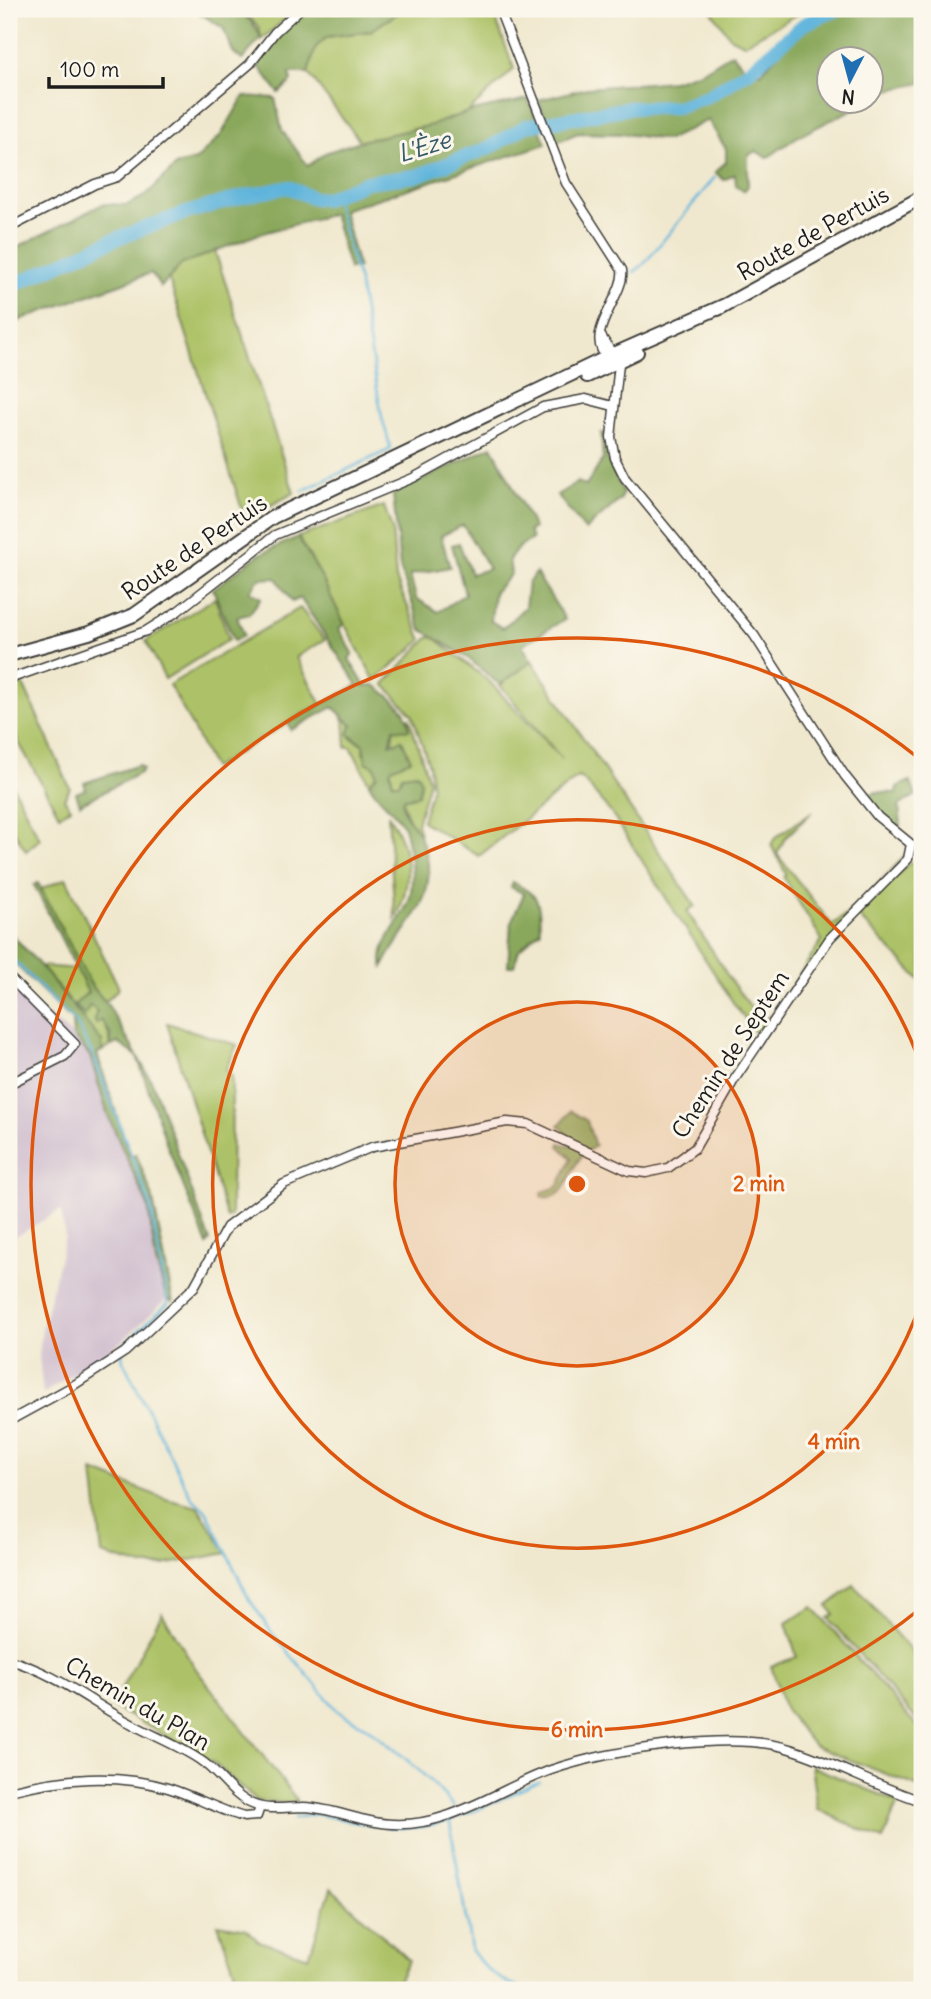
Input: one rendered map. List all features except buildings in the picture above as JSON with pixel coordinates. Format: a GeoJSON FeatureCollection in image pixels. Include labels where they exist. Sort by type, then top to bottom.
{"type":"FeatureCollection","features":[{"type":"Feature","properties":{"kind":"main road","name":"Route de Pertuis"},"geometry":{"type":"LineString","coordinates":[[9,655],[80,636],[134,615],[273,517],[723,306],[922,197]]}},
{"type":"Feature","properties":{"kind":"street"},"geometry":{"type":"LineString","coordinates":[[9,228],[95,184],[117,177],[250,64],[275,32],[300,9]]}},
{"type":"Feature","properties":{"kind":"street"},"geometry":{"type":"LineString","coordinates":[[499,9],[572,195],[622,270],[622,284],[606,311],[601,336],[613,358]]}},
{"type":"Feature","properties":{"kind":"street","name":"Chemin de Septem"},"geometry":{"type":"LineString","coordinates":[[9,1421],[107,1365],[180,1303],[194,1287],[220,1237],[236,1218],[285,1184],[372,1147],[507,1122],[528,1124],[629,1171],[646,1173],[668,1168],[681,1160],[695,1148],[734,1080],[830,938],[908,859],[911,844],[878,817],[845,776],[754,635],[625,478],[612,450],[613,358]]}},
{"type":"Feature","properties":{"kind":"street"},"geometry":{"type":"LineString","coordinates":[[9,679],[146,631],[184,607],[281,531],[413,478],[543,407],[586,399],[613,406]]}},
{"type":"Feature","properties":{"kind":"street"},"geometry":{"type":"LineString","coordinates":[[9,977],[75,1044],[71,1052],[9,1084]]}},
{"type":"Feature","properties":{"kind":"street","name":"Chemin du Plan"},"geometry":{"type":"LineString","coordinates":[[9,1660],[58,1679],[129,1723],[200,1760],[241,1797],[260,1807]]}},
{"type":"Feature","properties":{"kind":"street"},"geometry":{"type":"LineString","coordinates":[[9,1790],[100,1777],[171,1789],[244,1817],[257,1816],[260,1807],[328,1810],[392,1824],[425,1822],[453,1815],[525,1780],[572,1763],[641,1748],[744,1741],[790,1749],[886,1790],[922,1801]]}},
{"type":"Feature","properties":{"kind":"shaded area"},"geometry":{"type":"Polygon","coordinates":[[[9,986],[81,1042],[90,1056],[108,1116],[148,1206],[156,1262],[167,1299],[122,1341],[43,1394],[39,1356],[42,1329],[65,1237],[61,1210],[9,1240],[9,986]]]}},
{"type":"Feature","properties":{"kind":"green space"},"geometry":{"type":"Polygon","coordinates":[[[193,9],[225,9],[242,14],[256,27],[261,38],[242,60],[233,52],[223,28],[193,9]]]}},
{"type":"Feature","properties":{"kind":"green space"},"geometry":{"type":"Polygon","coordinates":[[[241,9],[297,9],[262,39],[258,26],[241,9]]]}},
{"type":"Feature","properties":{"kind":"green space"},"geometry":{"type":"Polygon","coordinates":[[[304,9],[404,9],[370,31],[327,37],[316,47],[308,73],[290,73],[292,81],[279,93],[256,63],[291,18],[304,9]]]}},
{"type":"Feature","properties":{"kind":"green space"},"geometry":{"type":"Polygon","coordinates":[[[405,9],[492,9],[514,69],[468,112],[432,125],[360,141],[308,73],[316,47],[327,37],[370,31],[405,9]]]}},
{"type":"Feature","properties":{"kind":"green space"},"geometry":{"type":"Polygon","coordinates":[[[710,9],[807,9],[744,44],[731,38],[710,9]]]}},
{"type":"Feature","properties":{"kind":"green space"},"geometry":{"type":"Polygon","coordinates":[[[838,9],[922,9],[922,83],[886,92],[886,46],[816,46],[816,116],[839,116],[797,137],[767,158],[756,151],[748,155],[748,186],[744,191],[736,185],[735,174],[724,180],[715,172],[726,162],[726,149],[708,120],[668,140],[624,134],[578,133],[554,143],[539,100],[587,88],[673,81],[703,71],[732,53],[743,66],[761,73],[793,36],[840,13],[838,9]]]}},
{"type":"Feature","properties":{"kind":"green space"},"geometry":{"type":"Polygon","coordinates":[[[244,96],[275,98],[282,130],[308,166],[325,153],[360,141],[528,99],[546,144],[343,210],[358,268],[349,269],[333,214],[259,234],[182,264],[161,287],[151,273],[22,319],[9,329],[9,251],[103,204],[127,205],[145,196],[177,165],[196,160],[221,135],[244,96]]]}},
{"type":"Feature","properties":{"kind":"green space"},"geometry":{"type":"Polygon","coordinates":[[[215,251],[294,493],[245,519],[168,276],[182,264],[215,251]]]}},
{"type":"Feature","properties":{"kind":"green space"},"geometry":{"type":"Polygon","coordinates":[[[601,433],[605,433],[608,460],[623,492],[621,499],[585,530],[557,495],[578,482],[586,486],[603,459],[601,433]]]}},
{"type":"Feature","properties":{"kind":"green space"},"geometry":{"type":"Polygon","coordinates":[[[492,446],[534,528],[529,531],[532,539],[519,547],[509,559],[511,574],[494,593],[491,621],[503,628],[525,607],[528,583],[536,573],[565,619],[522,645],[532,661],[500,685],[468,658],[421,629],[400,568],[393,494],[492,446]],[[463,525],[441,536],[450,567],[410,575],[416,598],[438,612],[465,594],[452,545],[459,543],[471,574],[489,569],[463,525]]]}},
{"type":"Feature","properties":{"kind":"green space"},"geometry":{"type":"Polygon","coordinates":[[[384,506],[392,529],[396,579],[422,640],[375,681],[298,537],[384,506]]]}},
{"type":"Feature","properties":{"kind":"green space"},"geometry":{"type":"Polygon","coordinates":[[[298,537],[344,623],[339,629],[353,653],[349,659],[365,686],[375,685],[403,710],[406,716],[409,730],[394,729],[390,744],[402,740],[411,760],[393,767],[390,771],[393,783],[399,783],[402,775],[417,773],[421,782],[418,795],[403,799],[403,805],[426,853],[426,892],[416,914],[383,967],[383,949],[410,897],[411,864],[405,831],[398,818],[377,796],[369,783],[377,775],[375,767],[366,762],[363,744],[348,734],[352,725],[333,707],[291,730],[288,723],[358,685],[300,598],[292,602],[276,578],[259,579],[250,591],[261,598],[249,614],[237,617],[244,635],[234,641],[213,589],[258,555],[298,537]]]}},
{"type":"Feature","properties":{"kind":"green space"},"geometry":{"type":"Polygon","coordinates":[[[215,598],[229,639],[165,679],[146,641],[215,598]]]}},
{"type":"Feature","properties":{"kind":"green space"},"geometry":{"type":"Polygon","coordinates":[[[300,608],[325,640],[296,657],[321,703],[213,768],[169,685],[300,608]]]}},
{"type":"Feature","properties":{"kind":"green space"},"geometry":{"type":"Polygon","coordinates":[[[431,635],[490,682],[562,759],[500,685],[532,661],[695,906],[687,911],[731,981],[761,1020],[773,1015],[822,940],[784,878],[786,874],[771,845],[775,838],[813,811],[785,838],[777,854],[832,925],[855,908],[906,855],[847,919],[760,1035],[757,1035],[734,1004],[612,814],[583,779],[578,777],[479,856],[422,821],[432,787],[429,765],[412,714],[384,684],[431,635]]]}},
{"type":"Feature","properties":{"kind":"green space"},"geometry":{"type":"Polygon","coordinates":[[[22,682],[70,788],[64,799],[71,808],[59,815],[9,725],[9,685],[22,682]]]}},
{"type":"Feature","properties":{"kind":"green space"},"geometry":{"type":"Polygon","coordinates":[[[340,714],[352,726],[351,738],[363,744],[363,753],[375,767],[377,775],[369,783],[351,747],[346,747],[344,720],[340,714]]]}},
{"type":"Feature","properties":{"kind":"green space"},"geometry":{"type":"Polygon","coordinates":[[[409,717],[429,781],[417,823],[420,834],[408,816],[399,783],[393,784],[390,771],[394,729],[410,721],[409,717]]]}},
{"type":"Feature","properties":{"kind":"green space"},"geometry":{"type":"Polygon","coordinates":[[[139,765],[143,769],[140,773],[80,804],[76,793],[86,789],[84,783],[139,765]]]}},
{"type":"Feature","properties":{"kind":"green space"},"geometry":{"type":"Polygon","coordinates":[[[9,779],[40,839],[26,851],[9,823],[9,779]]]}},
{"type":"Feature","properties":{"kind":"green space"},"geometry":{"type":"Polygon","coordinates":[[[910,781],[916,795],[899,806],[901,825],[896,829],[865,797],[876,792],[896,793],[897,787],[910,781]]]}},
{"type":"Feature","properties":{"kind":"green space"},"geometry":{"type":"Polygon","coordinates":[[[388,814],[401,840],[407,865],[405,891],[395,919],[388,814]]]}},
{"type":"Feature","properties":{"kind":"green space"},"geometry":{"type":"Polygon","coordinates":[[[910,862],[922,867],[922,982],[858,916],[910,862]]]}},
{"type":"Feature","properties":{"kind":"green space"},"geometry":{"type":"Polygon","coordinates":[[[66,878],[119,988],[105,1002],[91,985],[41,889],[66,878]]]}},
{"type":"Feature","properties":{"kind":"green space"},"geometry":{"type":"Polygon","coordinates":[[[513,882],[537,900],[540,931],[519,950],[514,966],[508,966],[511,922],[524,894],[511,887],[513,882]]]}},
{"type":"Feature","properties":{"kind":"green space"},"geometry":{"type":"Polygon","coordinates":[[[38,883],[91,985],[108,1005],[152,1082],[210,1241],[207,1245],[167,1145],[137,1056],[118,1043],[111,1046],[110,1033],[101,1020],[96,1024],[94,1020],[97,1011],[90,1005],[85,1015],[74,1005],[88,992],[34,885],[38,883]]]}},
{"type":"Feature","properties":{"kind":"green space"},"geometry":{"type":"Polygon","coordinates":[[[9,931],[102,1042],[102,1051],[97,1054],[130,1156],[136,1154],[152,1195],[173,1302],[167,1299],[156,1262],[148,1206],[108,1116],[90,1056],[73,1036],[72,1020],[9,958],[9,931]]]}},
{"type":"Feature","properties":{"kind":"green space"},"geometry":{"type":"Polygon","coordinates":[[[41,966],[77,969],[88,993],[75,1006],[85,1014],[89,1004],[94,1008],[104,1023],[111,1046],[102,1051],[102,1042],[41,966]]]}},
{"type":"Feature","properties":{"kind":"green space"},"geometry":{"type":"Polygon","coordinates":[[[167,1023],[237,1045],[225,1071],[232,1076],[231,1216],[227,1218],[167,1023]]]}},
{"type":"Feature","properties":{"kind":"green space"},"geometry":{"type":"Polygon","coordinates":[[[571,1111],[587,1121],[595,1146],[581,1157],[566,1185],[556,1196],[541,1196],[542,1192],[558,1187],[572,1158],[559,1146],[560,1143],[569,1146],[571,1140],[559,1125],[571,1111]]]}},
{"type":"Feature","properties":{"kind":"green space"},"geometry":{"type":"Polygon","coordinates":[[[93,1471],[166,1499],[198,1507],[227,1553],[158,1566],[142,1566],[102,1554],[93,1471]]]}},
{"type":"Feature","properties":{"kind":"green space"},"geometry":{"type":"Polygon","coordinates":[[[854,1585],[922,1664],[922,1726],[828,1618],[834,1614],[828,1606],[854,1585]]]}},
{"type":"Feature","properties":{"kind":"green space"},"geometry":{"type":"Polygon","coordinates":[[[813,1607],[922,1732],[922,1788],[814,1746],[785,1710],[771,1666],[797,1657],[786,1623],[813,1607]]]}},
{"type":"Feature","properties":{"kind":"green space"},"geometry":{"type":"Polygon","coordinates":[[[162,1613],[196,1669],[297,1800],[289,1803],[257,1801],[215,1764],[112,1706],[162,1613]]]}},
{"type":"Feature","properties":{"kind":"green space"},"geometry":{"type":"Polygon","coordinates":[[[811,1766],[898,1802],[883,1840],[817,1809],[811,1766]]]}},
{"type":"Feature","properties":{"kind":"green space"},"geometry":{"type":"Polygon","coordinates":[[[331,1888],[409,1960],[393,1990],[241,1990],[218,1924],[247,1929],[258,1941],[309,1957],[331,1888]]]}},
{"type":"Feature","properties":{"kind":"waterway","name":"L'Èze"},"geometry":{"type":"LineString","coordinates":[[9,287],[113,240],[183,214],[241,197],[288,187],[313,198],[325,199],[367,182],[416,176],[491,147],[526,126],[629,108],[677,107],[710,95],[750,70],[804,24],[839,9]]}},
{"type":"Feature","properties":{"kind":"waterway"},"geometry":{"type":"LineString","coordinates":[[634,272],[644,264],[715,177]]}},
{"type":"Feature","properties":{"kind":"waterway"},"geometry":{"type":"LineString","coordinates":[[302,491],[391,449],[382,418],[359,282],[334,196]]}},
{"type":"Feature","properties":{"kind":"waterway"},"geometry":{"type":"LineString","coordinates":[[9,956],[77,1024],[95,1060],[150,1204],[168,1304],[121,1347],[123,1361],[191,1497],[207,1512],[249,1599],[273,1634],[337,1710],[365,1726],[403,1756],[454,1807]]}},
{"type":"Feature","properties":{"kind":"waterway"},"geometry":{"type":"LineString","coordinates":[[387,1827],[408,1828],[447,1821],[539,1782]]}},
{"type":"Feature","properties":{"kind":"waterway"},"geometry":{"type":"LineString","coordinates":[[294,1818],[316,1814],[374,1826]]}},
{"type":"Feature","properties":{"kind":"waterway"},"geometry":{"type":"LineString","coordinates":[[450,1823],[471,1949],[495,1976],[529,1990]]}}]}
